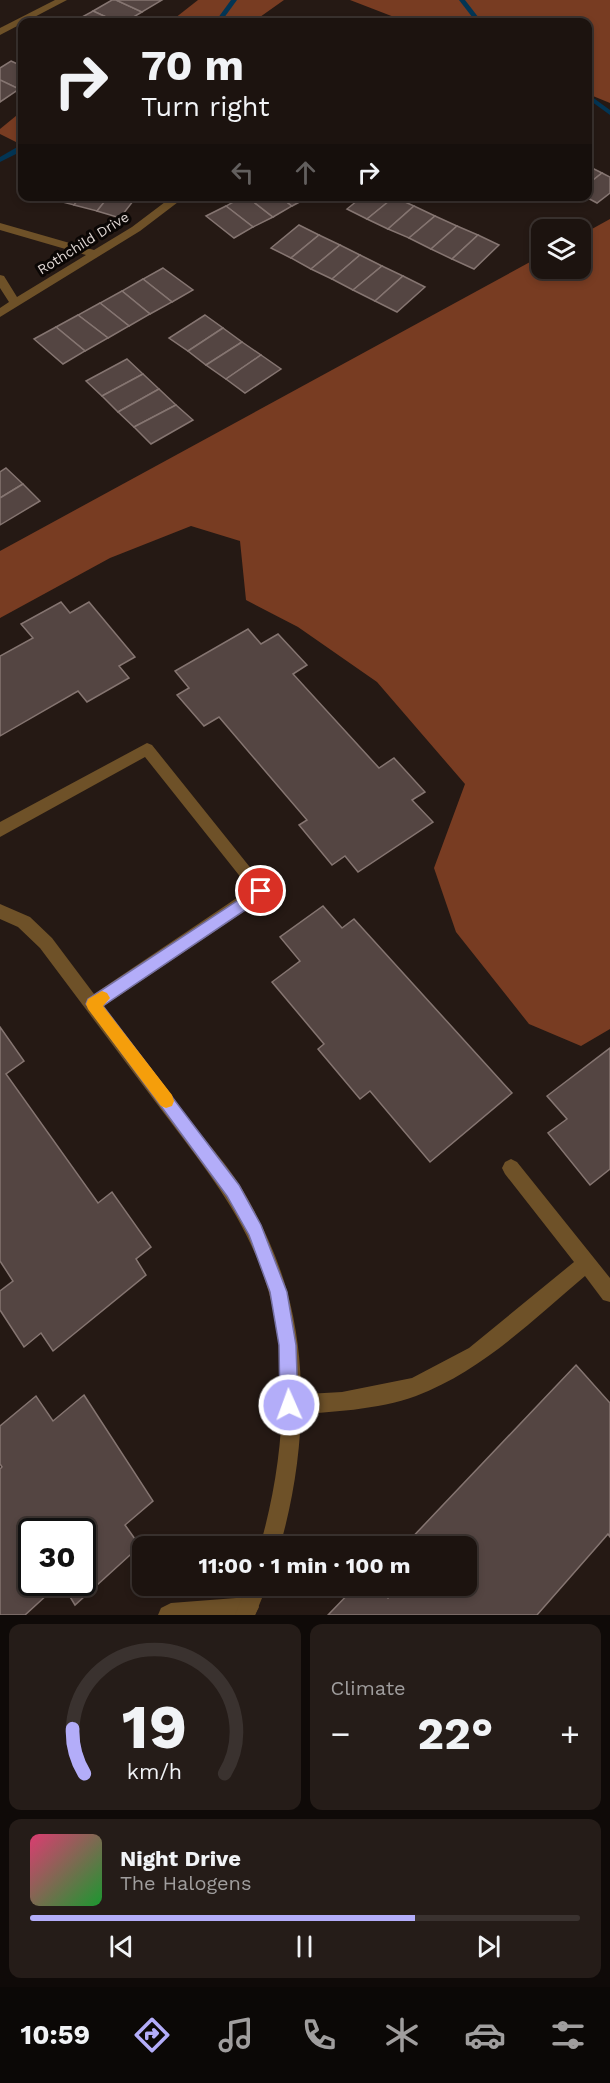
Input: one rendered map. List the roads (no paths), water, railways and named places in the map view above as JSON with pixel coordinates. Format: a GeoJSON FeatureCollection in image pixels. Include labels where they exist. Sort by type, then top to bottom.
{"type":"FeatureCollection","features":[{"type":"Feature","properties":{"kind":"street"},"geometry":{"type":"LineString","coordinates":[[27,18],[62,0]]}},
{"type":"Feature","properties":{"kind":"street"},"geometry":{"type":"LineString","coordinates":[[0,32],[18,23]]}},
{"type":"Feature","properties":{"kind":"street","name":"Rothchild Drive"},"geometry":{"type":"LineString","coordinates":[[0,313],[136,229],[174,201]]}},
{"type":"Feature","properties":{"kind":"street"},"geometry":{"type":"LineString","coordinates":[[0,226],[93,254]]}},
{"type":"Feature","properties":{"kind":"street"},"geometry":{"type":"LineString","coordinates":[[0,279],[15,303]]}},
{"type":"Feature","properties":{"kind":"street"},"geometry":{"type":"LineString","coordinates":[[0,831],[147,749],[261,891],[93,1004]]}},
{"type":"Feature","properties":{"kind":"street"},"geometry":{"type":"LineString","coordinates":[[0,911],[24,922],[46,943],[233,1191],[255,1231],[278,1292],[287,1345],[289,1405],[285,1475],[274,1536]]}},
{"type":"Feature","properties":{"kind":"street"},"geometry":{"type":"LineString","coordinates":[[511,1168],[610,1293]]}},
{"type":"Feature","properties":{"kind":"street"},"geometry":{"type":"LineString","coordinates":[[289,1405],[342,1402],[414,1387],[476,1355],[586,1263]]}},
{"type":"Feature","properties":{"kind":"street"},"geometry":{"type":"LineString","coordinates":[[168,1615],[171,1612],[247,1611],[253,1596]]}},
{"type":"Feature","properties":{"kind":"waterway"},"geometry":{"type":"LineString","coordinates":[[221,18],[234,0]]}},
{"type":"Feature","properties":{"kind":"waterway"},"geometry":{"type":"LineString","coordinates":[[462,0],[476,18]]}},
{"type":"Feature","properties":{"kind":"waterway"},"geometry":{"type":"LineString","coordinates":[[592,99],[610,113]]}},
{"type":"Feature","properties":{"kind":"waterway"},"geometry":{"type":"LineString","coordinates":[[0,160],[18,150]]}}]}
